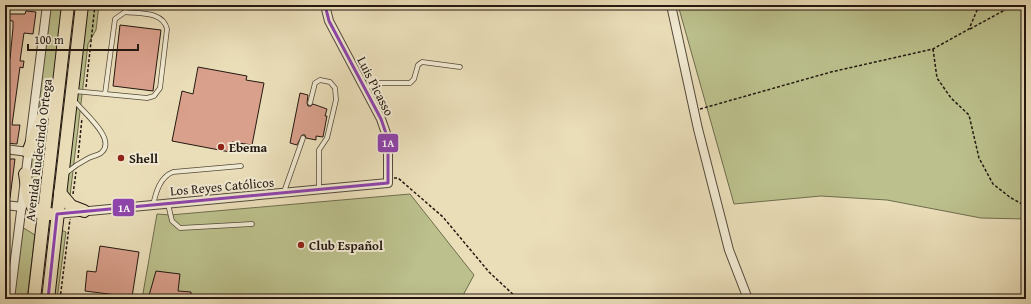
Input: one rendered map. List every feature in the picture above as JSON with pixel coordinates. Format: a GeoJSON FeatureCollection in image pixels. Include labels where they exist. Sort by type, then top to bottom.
{"type":"FeatureCollection","features":[{"type":"Feature","properties":{"kind":"main road","name":"Avenida Rudecindo Ortega"},"geometry":{"type":"LineString","coordinates":[[34,299],[42,231],[39,212],[61,74],[68,5]]}},
{"type":"Feature","properties":{"kind":"main road","name":"Avenida Rudecindo Ortega"},"geometry":{"type":"LineString","coordinates":[[48,299],[82,5]]}},
{"type":"Feature","properties":{"kind":"main road"},"geometry":{"type":"LineString","coordinates":[[28,152],[61,74]]}},
{"type":"Feature","properties":{"kind":"main road"},"geometry":{"type":"LineString","coordinates":[[25,174],[30,200],[39,212]]}},
{"type":"Feature","properties":{"kind":"main road"},"geometry":{"type":"LineString","coordinates":[[60,193],[71,209],[84,211]]}},
{"type":"Feature","properties":{"kind":"main road"},"geometry":{"type":"LineString","coordinates":[[22,207],[39,212],[58,214]]}},
{"type":"Feature","properties":{"kind":"main road"},"geometry":{"type":"LineString","coordinates":[[42,231],[47,220],[58,214]]}},
{"type":"Feature","properties":{"kind":"street","name":"Avenida Rudecindo Ortega"},"geometry":{"type":"LineString","coordinates":[[10,299],[47,5]]}},
{"type":"Feature","properties":{"kind":"street","name":"Luis Picasso"},"geometry":{"type":"LineString","coordinates":[[325,5],[329,21],[381,119],[388,139],[388,183]]}},
{"type":"Feature","properties":{"kind":"street"},"geometry":{"type":"LineString","coordinates":[[671,5],[694,110],[729,250],[748,299]]}},
{"type":"Feature","properties":{"kind":"street"},"geometry":{"type":"LineString","coordinates":[[5,149],[28,152]]}},
{"type":"Feature","properties":{"kind":"street","name":"Los Reyes Católicos"},"geometry":{"type":"LineString","coordinates":[[84,211],[388,183]]}},
{"type":"Feature","properties":{"kind":"street"},"geometry":{"type":"LineString","coordinates":[[5,205],[22,207]]}},
{"type":"Feature","properties":{"kind":"street"},"geometry":{"type":"LineString","coordinates":[[58,214],[71,209]]}},
{"type":"Feature","properties":{"kind":"lane"},"geometry":{"type":"LineString","coordinates":[[62,175],[88,158],[100,153],[105,148],[106,139],[104,134],[83,112],[71,93],[85,92],[105,94],[147,98],[154,96],[160,88],[167,29],[165,22],[161,18],[125,12],[115,19],[105,94]]}},
{"type":"Feature","properties":{"kind":"lane"},"geometry":{"type":"LineString","coordinates":[[365,88],[378,83],[410,83],[414,79],[418,65],[422,62],[460,67]]}},
{"type":"Feature","properties":{"kind":"lane"},"geometry":{"type":"LineString","coordinates":[[310,104],[315,83],[320,80],[330,82],[335,88],[336,100],[327,138],[319,150],[319,190]]}},
{"type":"Feature","properties":{"kind":"lane"},"geometry":{"type":"LineString","coordinates":[[284,193],[303,138]]}},
{"type":"Feature","properties":{"kind":"lane"},"geometry":{"type":"LineString","coordinates":[[153,205],[157,192],[166,175],[173,172],[242,166]]}},
{"type":"Feature","properties":{"kind":"lane"},"geometry":{"type":"LineString","coordinates":[[168,204],[172,221],[180,228],[252,224]]}},
{"type":"Feature","properties":{"kind":"path"},"geometry":{"type":"LineString","coordinates":[[85,92],[95,5]]}},
{"type":"Feature","properties":{"kind":"path"},"geometry":{"type":"LineString","coordinates":[[969,29],[978,5]]}},
{"type":"Feature","properties":{"kind":"path"},"geometry":{"type":"LineString","coordinates":[[694,110],[831,72],[933,49],[1014,5]]}},
{"type":"Feature","properties":{"kind":"path"},"geometry":{"type":"LineString","coordinates":[[933,49],[937,78],[951,98],[969,115],[979,158],[993,184],[1011,198],[1026,206]]}},
{"type":"Feature","properties":{"kind":"path"},"geometry":{"type":"LineString","coordinates":[[60,299],[83,112]]}},
{"type":"Feature","properties":{"kind":"path"},"geometry":{"type":"LineString","coordinates":[[398,178],[443,217],[489,272],[518,299]]}},
{"type":"Feature","properties":{"kind":"green space"},"geometry":{"type":"Polygon","coordinates":[[[50,5],[63,5],[57,67],[51,84],[46,124],[51,130],[42,195],[35,191],[29,178],[50,5]]]}},
{"type":"Feature","properties":{"kind":"green space"},"geometry":{"type":"Polygon","coordinates":[[[86,5],[99,5],[96,30],[88,44],[70,196],[65,192],[79,82],[78,74],[86,5]]]}},
{"type":"Feature","properties":{"kind":"green space"},"geometry":{"type":"Polygon","coordinates":[[[678,5],[1026,5],[1026,219],[981,218],[887,200],[821,196],[734,204],[678,5]]]}},
{"type":"Feature","properties":{"kind":"green space"},"geometry":{"type":"Polygon","coordinates":[[[65,68],[67,84],[56,196],[50,198],[65,68]]]}},
{"type":"Feature","properties":{"kind":"green space","name":"Club Español"},"geometry":{"type":"Polygon","coordinates":[[[410,194],[474,275],[461,299],[142,299],[157,214],[170,215],[410,194]]]}},
{"type":"Feature","properties":{"kind":"green space"},"geometry":{"type":"Polygon","coordinates":[[[22,227],[35,235],[27,299],[13,299],[22,227]]]}},
{"type":"Feature","properties":{"kind":"green space"},"geometry":{"type":"Polygon","coordinates":[[[61,230],[66,232],[57,299],[53,299],[61,230]]]}},
{"type":"Feature","properties":{"kind":"building"},"geometry":{"type":"Polygon","coordinates":[[[26,11],[36,12],[33,34],[24,33],[20,61],[24,61],[23,68],[20,67],[12,125],[20,125],[17,144],[5,143],[5,84],[8,65],[5,65],[5,58],[10,59],[13,21],[5,20],[5,14],[25,14],[26,11]]]}},
{"type":"Feature","properties":{"kind":"building"},"geometry":{"type":"Polygon","coordinates":[[[120,25],[161,30],[153,91],[113,86],[120,25]]]}},
{"type":"Feature","properties":{"kind":"building"},"geometry":{"type":"Polygon","coordinates":[[[198,67],[247,76],[246,80],[264,83],[252,145],[232,142],[230,152],[172,141],[182,91],[193,94],[198,67]]]}},
{"type":"Feature","properties":{"kind":"building"},"geometry":{"type":"Polygon","coordinates":[[[300,93],[308,95],[308,106],[313,104],[327,109],[325,116],[327,116],[323,137],[316,136],[316,140],[306,138],[305,135],[302,135],[297,145],[290,143],[300,93]]]}},
{"type":"Feature","properties":{"kind":"building"},"geometry":{"type":"Polygon","coordinates":[[[5,159],[15,159],[10,198],[5,198],[5,159]]]}},
{"type":"Feature","properties":{"kind":"building"},"geometry":{"type":"Polygon","coordinates":[[[100,246],[139,252],[132,297],[85,291],[87,271],[96,272],[100,246]]]}},
{"type":"Feature","properties":{"kind":"building"},"geometry":{"type":"Polygon","coordinates":[[[156,271],[180,274],[178,291],[191,292],[191,299],[148,299],[156,271]]]}},
{"type":"Feature","properties":{"kind":"transit line","name":"1A"},"geometry":{"type":"LineString","coordinates":[[48,299],[57,214],[388,183],[388,139],[381,119],[329,21],[325,5]]}},
{"type":"Feature","properties":{"kind":"place","name":"Ebema"},"geometry":{"type":"Point","coordinates":[221,147]}},
{"type":"Feature","properties":{"kind":"place","name":"Shell"},"geometry":{"type":"Point","coordinates":[121,158]}},
{"type":"Feature","properties":{"kind":"place","name":"Club Español"},"geometry":{"type":"Point","coordinates":[301,245]}}]}
